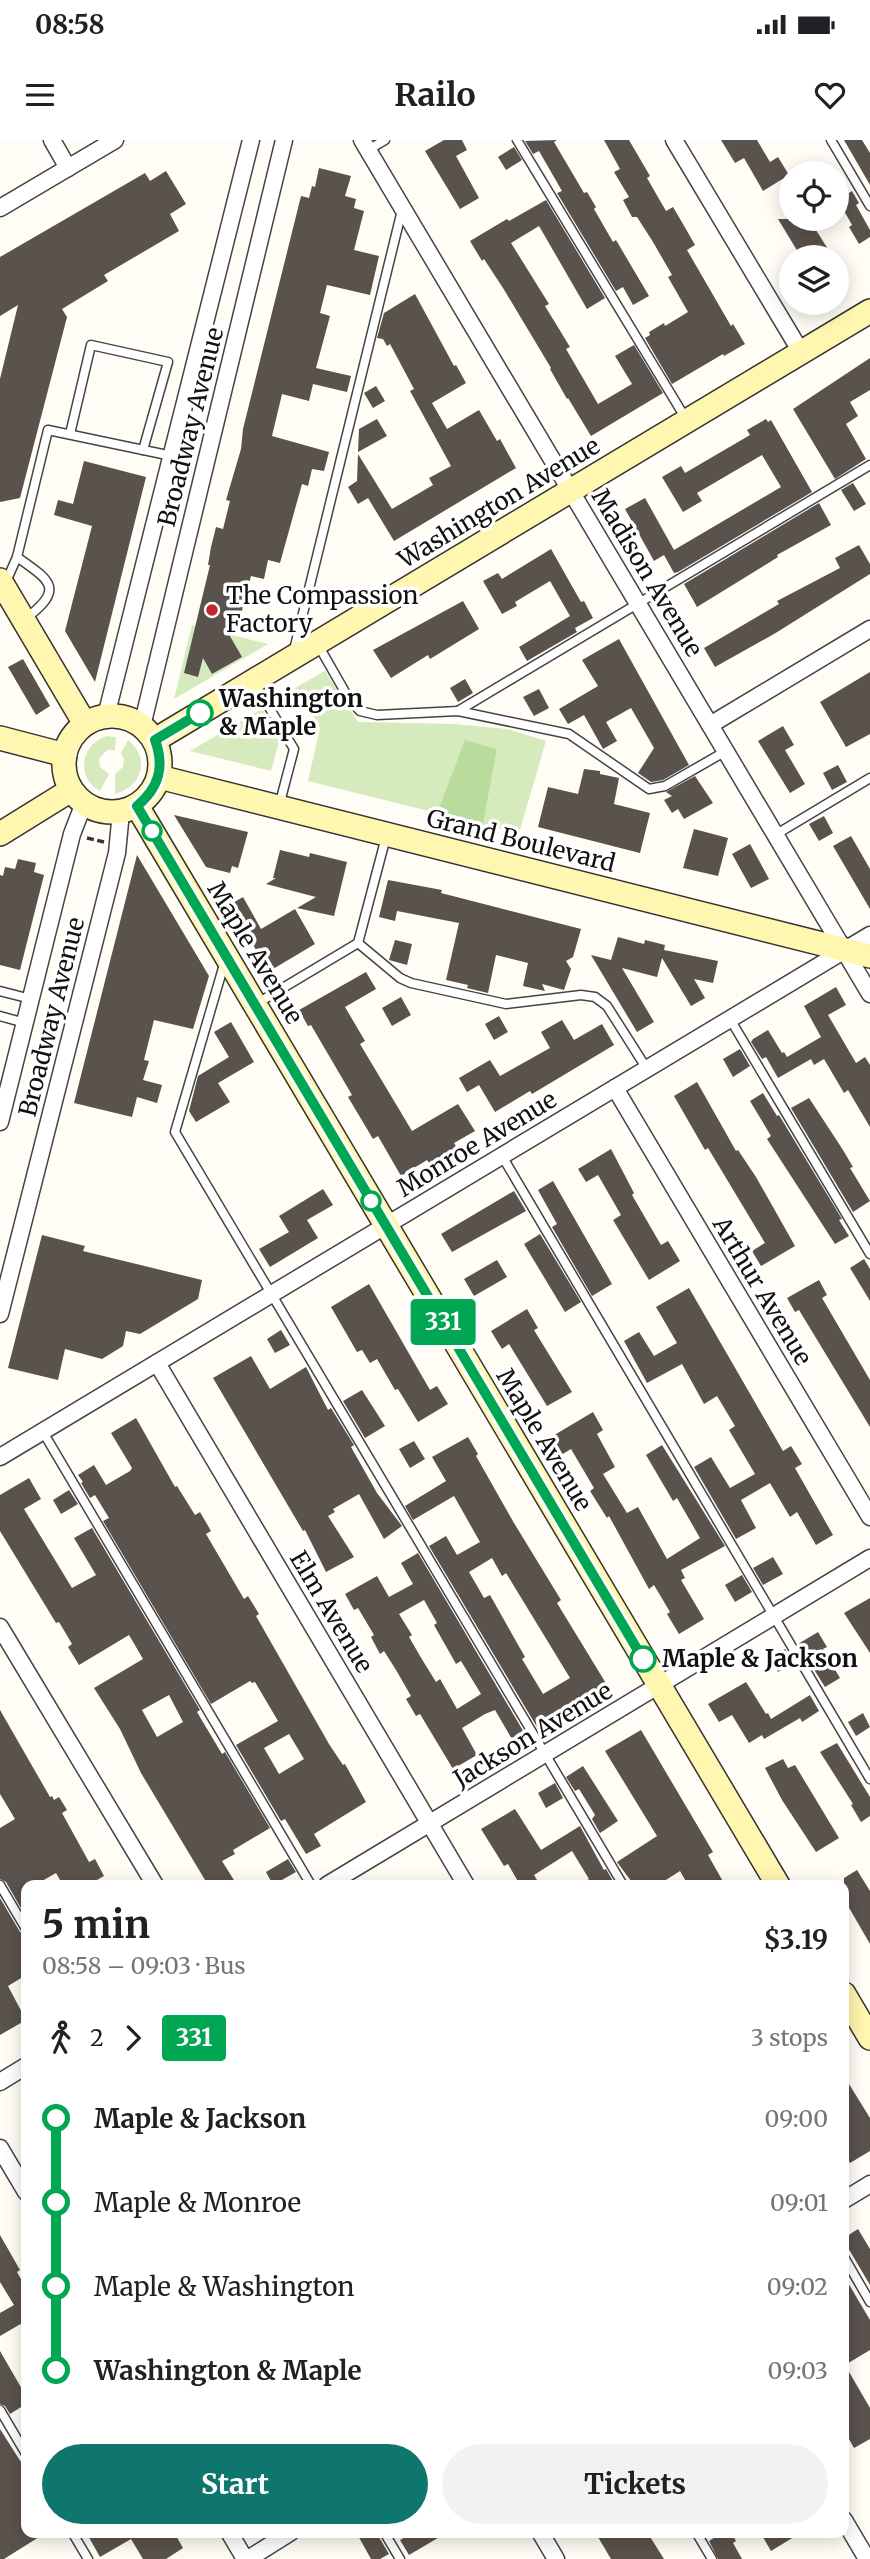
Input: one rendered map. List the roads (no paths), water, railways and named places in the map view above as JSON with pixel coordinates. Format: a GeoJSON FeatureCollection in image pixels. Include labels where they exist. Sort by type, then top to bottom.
{"type":"FeatureCollection","features":[{"type":"Feature","properties":{"kind":"street"},"geometry":{"type":"LineString","coordinates":[[52,140],[68,168]]}},
{"type":"Feature","properties":{"kind":"street"},"geometry":{"type":"LineString","coordinates":[[0,208],[114,140]]}},
{"type":"Feature","properties":{"kind":"street","name":"Broadway Avenue"},"geometry":{"type":"LineString","coordinates":[[96,720],[172,456],[251,140]]}},
{"type":"Feature","properties":{"kind":"street","name":"Broadway Avenue"},"geometry":{"type":"LineString","coordinates":[[148,733],[284,140]]}},
{"type":"Feature","properties":{"kind":"street"},"geometry":{"type":"LineString","coordinates":[[674,140],[801,352]]}},
{"type":"Feature","properties":{"kind":"street","name":"Madison Avenue"},"geometry":{"type":"LineString","coordinates":[[365,145],[870,994]]}},
{"type":"Feature","properties":{"kind":"street","name":"Washington Avenue"},"geometry":{"type":"LineString","coordinates":[[148,733],[254,681],[870,311]]}},
{"type":"Feature","properties":{"kind":"street"},"geometry":{"type":"LineString","coordinates":[[2,583],[24,621],[96,720]]}},
{"type":"Feature","properties":{"kind":"street"},"geometry":{"type":"LineString","coordinates":[[710,725],[870,629]]}},
{"type":"Feature","properties":{"kind":"street"},"geometry":{"type":"LineString","coordinates":[[119,716],[148,733],[161,764],[154,788],[129,809],[96,810],[78,797],[66,779],[65,755],[76,732],[96,720],[119,716]]}},
{"type":"Feature","properties":{"kind":"street"},"geometry":{"type":"LineString","coordinates":[[0,738],[65,755]]}},
{"type":"Feature","properties":{"kind":"street","name":"Grand Boulevard"},"geometry":{"type":"LineString","coordinates":[[159,777],[870,956]]}},
{"type":"Feature","properties":{"kind":"street"},"geometry":{"type":"LineString","coordinates":[[0,834],[78,797]]}},
{"type":"Feature","properties":{"kind":"street","name":"Broadway Avenue"},"geometry":{"type":"LineString","coordinates":[[0,1122],[72,834],[78,797]]}},
{"type":"Feature","properties":{"kind":"street","name":"Broadway Avenue"},"geometry":{"type":"LineString","coordinates":[[0,1314],[129,809]]}},
{"type":"Feature","properties":{"kind":"street","name":"Maple Avenue"},"geometry":{"type":"LineString","coordinates":[[129,809],[255,1004],[775,1880]]}},
{"type":"Feature","properties":{"kind":"street","name":"Monroe Avenue"},"geometry":{"type":"LineString","coordinates":[[0,1457],[870,934]]}},
{"type":"Feature","properties":{"kind":"street","name":"Arthur Avenue"},"geometry":{"type":"LineString","coordinates":[[615,1088],[870,1517]]}},
{"type":"Feature","properties":{"kind":"street","name":"Elm Avenue"},"geometry":{"type":"LineString","coordinates":[[157,1363],[463,1880]]}},
{"type":"Feature","properties":{"kind":"street","name":"Jackson Avenue"},"geometry":{"type":"LineString","coordinates":[[335,1880],[870,1558]]}},
{"type":"Feature","properties":{"kind":"street"},"geometry":{"type":"LineString","coordinates":[[0,1627],[152,1880]]}},
{"type":"Feature","properties":{"kind":"street"},"geometry":{"type":"LineString","coordinates":[[849,2002],[870,2038]]}},
{"type":"Feature","properties":{"kind":"street"},"geometry":{"type":"LineString","coordinates":[[0,2082],[21,2069]]}},
{"type":"Feature","properties":{"kind":"street"},"geometry":{"type":"LineString","coordinates":[[0,2148],[21,2184]]}},
{"type":"Feature","properties":{"kind":"street"},"geometry":{"type":"LineString","coordinates":[[849,2197],[870,2183]]}},
{"type":"Feature","properties":{"kind":"street"},"geometry":{"type":"LineString","coordinates":[[849,2528],[867,2559]]}},
{"type":"Feature","properties":{"kind":"street"},"geometry":{"type":"LineString","coordinates":[[233,2538],[246,2559],[281,2538]]}},
{"type":"Feature","properties":{"kind":"street"},"geometry":{"type":"LineString","coordinates":[[544,2538],[556,2559]]}},
{"type":"Feature","properties":{"kind":"lane"},"geometry":{"type":"LineString","coordinates":[[365,145],[385,140]]}},
{"type":"Feature","properties":{"kind":"lane"},"geometry":{"type":"LineString","coordinates":[[517,140],[687,420]]}},
{"type":"Feature","properties":{"kind":"lane"},"geometry":{"type":"LineString","coordinates":[[831,140],[870,206]]}},
{"type":"Feature","properties":{"kind":"lane"},"geometry":{"type":"LineString","coordinates":[[293,657],[403,207]]}},
{"type":"Feature","properties":{"kind":"lane"},"geometry":{"type":"LineString","coordinates":[[70,434],[91,345],[168,362],[143,450]]}},
{"type":"Feature","properties":{"kind":"lane"},"geometry":{"type":"LineString","coordinates":[[2,583],[17,557],[48,430],[172,456]]}},
{"type":"Feature","properties":{"kind":"lane"},"geometry":{"type":"LineString","coordinates":[[458,711],[870,465]]}},
{"type":"Feature","properties":{"kind":"lane"},"geometry":{"type":"LineString","coordinates":[[17,557],[45,578],[49,594],[45,605],[24,621]]}},
{"type":"Feature","properties":{"kind":"lane"},"geometry":{"type":"LineString","coordinates":[[317,643],[349,699],[360,711],[377,715],[458,711],[569,734],[649,789],[665,786],[726,751]]}},
{"type":"Feature","properties":{"kind":"lane"},"geometry":{"type":"LineString","coordinates":[[254,681],[293,749],[279,807]]}},
{"type":"Feature","properties":{"kind":"lane"},"geometry":{"type":"LineString","coordinates":[[775,835],[870,778]]}},
{"type":"Feature","properties":{"kind":"lane"},"geometry":{"type":"LineString","coordinates":[[255,1004],[358,943],[387,834]]}},
{"type":"Feature","properties":{"kind":"lane"},"geometry":{"type":"LineString","coordinates":[[358,943],[400,978],[411,983],[506,1004],[581,995],[595,998],[607,1006],[647,1069]]}},
{"type":"Feature","properties":{"kind":"lane"},"geometry":{"type":"LineString","coordinates":[[226,956],[175,1132],[620,1880]]}},
{"type":"Feature","properties":{"kind":"lane"},"geometry":{"type":"LineString","coordinates":[[0,991],[31,999]]}},
{"type":"Feature","properties":{"kind":"lane"},"geometry":{"type":"LineString","coordinates":[[0,1016],[25,1023]]}},
{"type":"Feature","properties":{"kind":"lane"},"geometry":{"type":"LineString","coordinates":[[730,1019],[870,1254]]}},
{"type":"Feature","properties":{"kind":"lane"},"geometry":{"type":"LineString","coordinates":[[502,1156],[870,1779]]}},
{"type":"Feature","properties":{"kind":"lane"},"geometry":{"type":"LineString","coordinates":[[43,1432],[308,1880]]}},
{"type":"Feature","properties":{"kind":"lane"},"geometry":{"type":"LineString","coordinates":[[0,1885],[21,1921]]}},
{"type":"Feature","properties":{"kind":"lane"},"geometry":{"type":"LineString","coordinates":[[849,2266],[870,2302]]}},
{"type":"Feature","properties":{"kind":"lane"},"geometry":{"type":"LineString","coordinates":[[0,2410],[21,2446]]}},
{"type":"Feature","properties":{"kind":"lane"},"geometry":{"type":"LineString","coordinates":[[76,2538],[88,2559]]}},
{"type":"Feature","properties":{"kind":"lane"},"geometry":{"type":"LineString","coordinates":[[388,2538],[400,2559]]}},
{"type":"Feature","properties":{"kind":"lane"},"geometry":{"type":"LineString","coordinates":[[700,2538],[712,2559]]}},
{"type":"Feature","properties":{"kind":"place","name":"The Compassion Factory"},"geometry":{"type":"Point","coordinates":[212,610]}},
{"type":"Feature","properties":{"kind":"place","name":"Washington & Maple"},"geometry":{"type":"Point","coordinates":[200,713]}},
{"type":"Feature","properties":{"kind":"place","name":"Maple & Jackson"},"geometry":{"type":"Point","coordinates":[643,1659]}}]}
